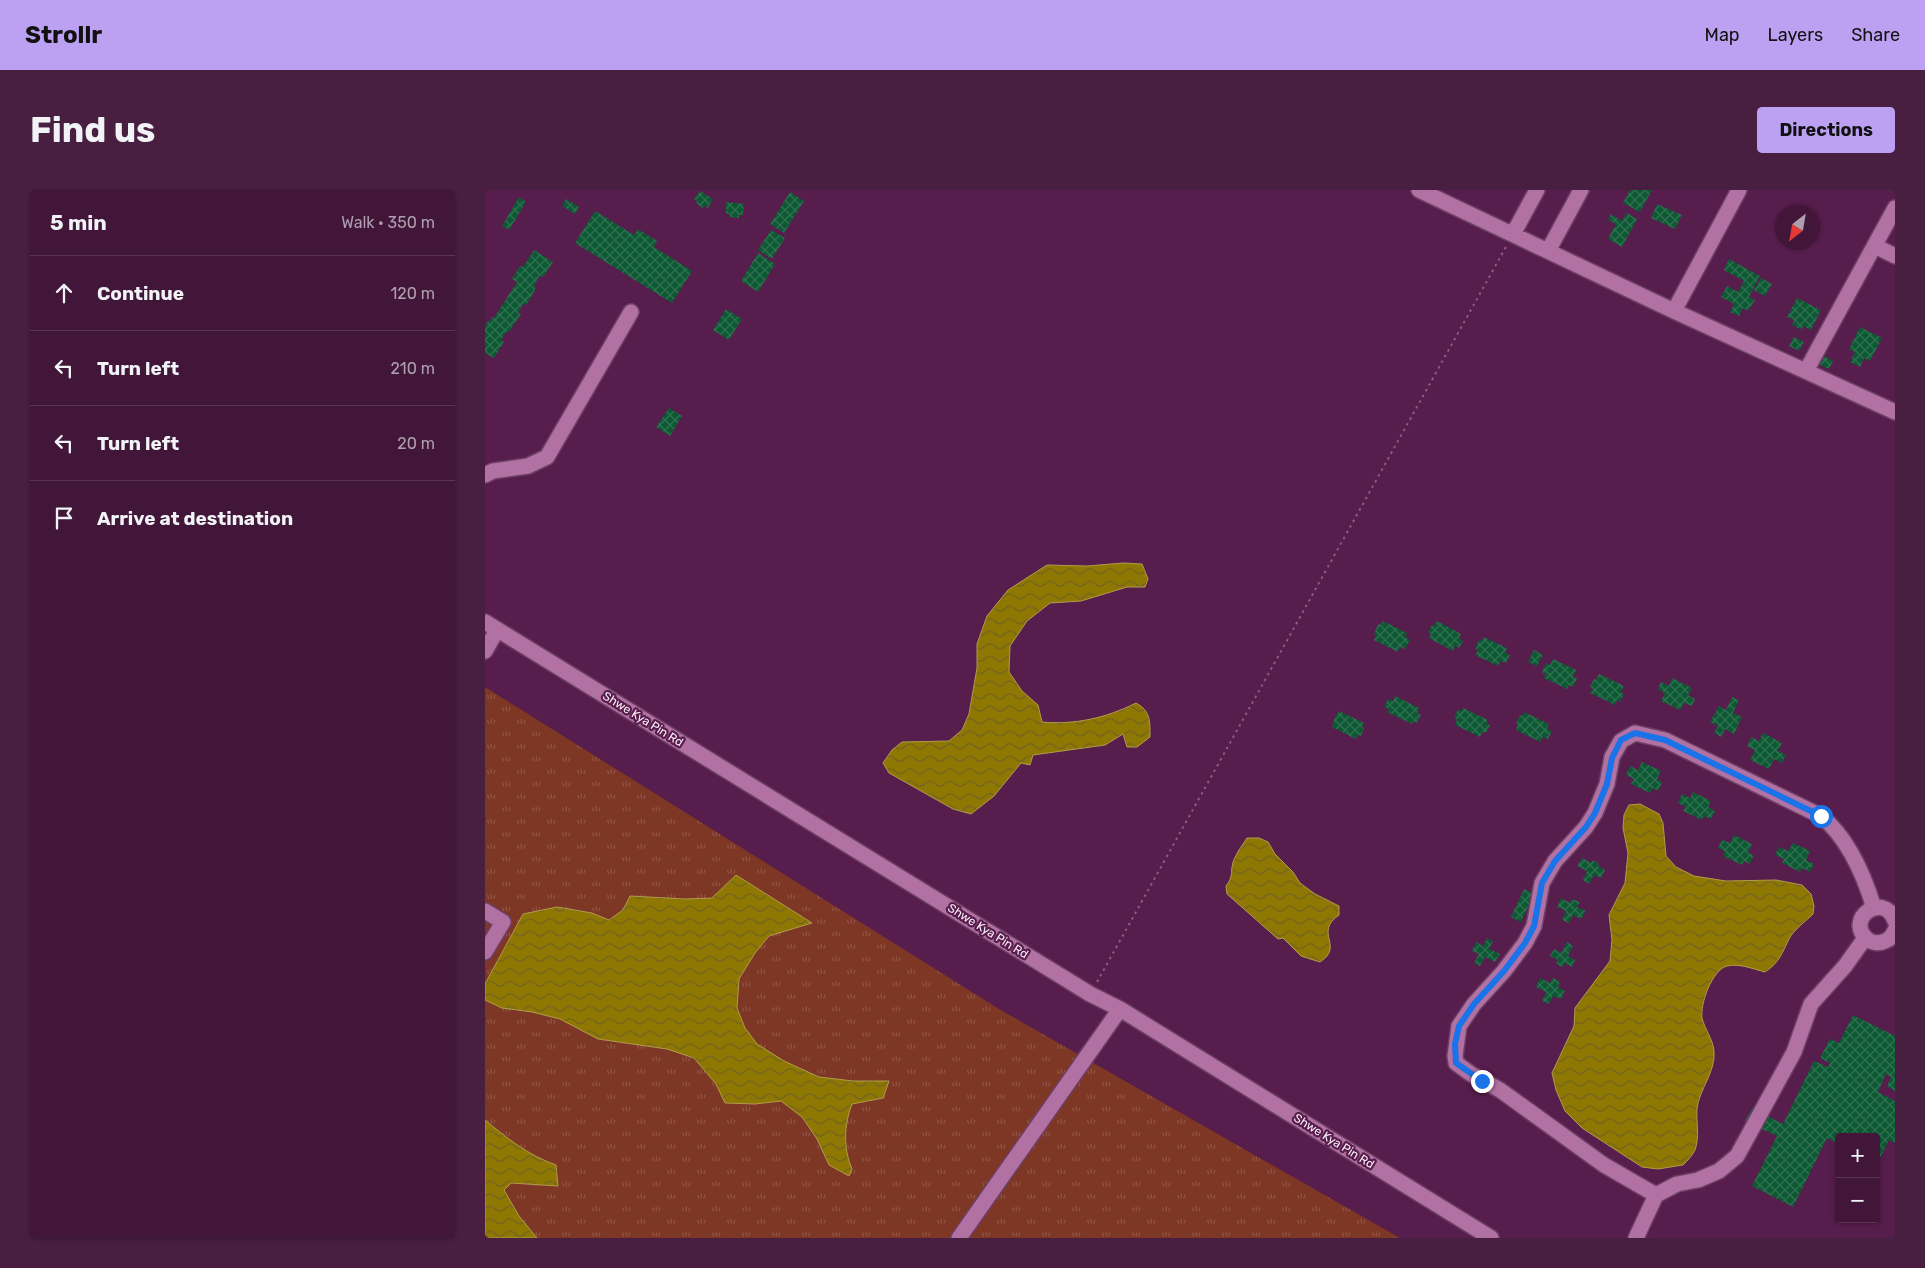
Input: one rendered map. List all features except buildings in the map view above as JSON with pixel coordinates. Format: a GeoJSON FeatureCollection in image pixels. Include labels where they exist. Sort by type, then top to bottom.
{"type":"FeatureCollection","features":[{"type":"Feature","properties":{"kind":"street"},"geometry":{"type":"LineString","coordinates":[[1419,190],[1674,311],[1895,412]]}},
{"type":"Feature","properties":{"kind":"street"},"geometry":{"type":"LineString","coordinates":[[1513,234],[1537,190]]}},
{"type":"Feature","properties":{"kind":"street"},"geometry":{"type":"LineString","coordinates":[[1549,251],[1581,190]]}},
{"type":"Feature","properties":{"kind":"street"},"geometry":{"type":"LineString","coordinates":[[1674,311],[1739,190]]}},
{"type":"Feature","properties":{"kind":"street"},"geometry":{"type":"LineString","coordinates":[[1805,372],[1895,208]]}},
{"type":"Feature","properties":{"kind":"street"},"geometry":{"type":"LineString","coordinates":[[1875,246],[1895,256]]}},
{"type":"Feature","properties":{"kind":"street"},"geometry":{"type":"LineString","coordinates":[[485,475],[528,466],[547,457],[631,312]]}},
{"type":"Feature","properties":{"kind":"street"},"geometry":{"type":"LineString","coordinates":[[485,651],[491,626]]}},
{"type":"Feature","properties":{"kind":"street","name":"Shwe Kya Pin Rd"},"geometry":{"type":"LineString","coordinates":[[491,626],[1090,994],[1120,1009],[1491,1238]]}},
{"type":"Feature","properties":{"kind":"street"},"geometry":{"type":"LineString","coordinates":[[1657,1195],[1604,1165],[1500,1090],[1471,1074],[1456,1063],[1455,1056],[1459,1026],[1474,1004],[1504,971],[1525,943],[1534,926],[1542,883],[1555,861],[1586,827],[1595,813],[1607,784],[1612,758],[1621,740],[1635,733],[1665,740],[1821,816],[1833,825],[1857,864],[1874,908]]}},
{"type":"Feature","properties":{"kind":"street"},"geometry":{"type":"LineString","coordinates":[[1895,921],[1890,912],[1874,908],[1868,910],[1862,917],[1861,931],[1865,938],[1877,943],[1891,937],[1895,930]]}},
{"type":"Feature","properties":{"kind":"street"},"geometry":{"type":"LineString","coordinates":[[485,912],[503,922],[485,952]]}},
{"type":"Feature","properties":{"kind":"street"},"geometry":{"type":"LineString","coordinates":[[1636,1238],[1657,1195],[1677,1184],[1698,1180],[1719,1171],[1737,1156],[1793,1052],[1811,1004],[1845,966],[1865,938]]}},
{"type":"Feature","properties":{"kind":"street"},"geometry":{"type":"LineString","coordinates":[[959,1238],[1120,1009]]}},
{"type":"Feature","properties":{"kind":"path"},"geometry":{"type":"LineString","coordinates":[[1090,994],[1513,234]]}},
{"type":"Feature","properties":{"kind":"green space"},"geometry":{"type":"Polygon","coordinates":[[[485,687],[999,1009],[1400,1238],[485,1238],[485,687]]]}},
{"type":"Feature","properties":{"kind":"water"},"geometry":{"type":"Polygon","coordinates":[[[1123,563],[1142,564],[1148,579],[1145,587],[1127,587],[1081,601],[1050,603],[1027,621],[1010,646],[1009,672],[1022,691],[1038,705],[1042,722],[1054,723],[1090,719],[1113,713],[1136,703],[1145,710],[1149,717],[1150,737],[1137,747],[1127,747],[1123,734],[1105,745],[1033,755],[1030,765],[1021,763],[994,796],[971,814],[953,809],[889,773],[883,763],[892,750],[902,742],[949,741],[962,730],[969,714],[977,668],[977,644],[987,616],[1008,590],[1047,565],[1087,566],[1123,563]]]}},
{"type":"Feature","properties":{"kind":"water"},"geometry":{"type":"Polygon","coordinates":[[[1640,804],[1659,814],[1663,823],[1666,856],[1676,867],[1694,876],[1726,881],[1776,880],[1802,885],[1811,894],[1814,906],[1813,914],[1792,934],[1777,961],[1765,972],[1732,965],[1727,966],[1716,974],[1705,996],[1702,1012],[1705,1027],[1712,1042],[1714,1059],[1698,1102],[1695,1150],[1683,1165],[1658,1169],[1642,1167],[1582,1128],[1565,1111],[1556,1090],[1552,1073],[1574,1026],[1575,1008],[1610,961],[1612,940],[1609,915],[1625,883],[1628,853],[1623,828],[1624,815],[1629,805],[1640,804]]]}},
{"type":"Feature","properties":{"kind":"water"},"geometry":{"type":"Polygon","coordinates":[[[1247,838],[1259,838],[1268,842],[1275,854],[1293,872],[1300,883],[1315,894],[1339,906],[1339,915],[1329,928],[1330,950],[1327,956],[1320,962],[1301,956],[1283,938],[1278,939],[1227,894],[1226,886],[1231,877],[1234,859],[1247,838]]]}},
{"type":"Feature","properties":{"kind":"water"},"geometry":{"type":"Polygon","coordinates":[[[736,875],[812,923],[769,936],[755,953],[739,979],[737,1008],[745,1028],[757,1044],[784,1061],[819,1077],[853,1081],[889,1081],[883,1098],[852,1104],[846,1128],[847,1153],[852,1169],[849,1176],[829,1165],[817,1139],[802,1117],[781,1101],[755,1104],[725,1103],[716,1084],[694,1058],[667,1049],[598,1039],[560,1019],[532,1012],[502,1008],[485,1000],[485,984],[523,914],[557,907],[592,913],[609,920],[623,910],[630,896],[685,899],[712,898],[736,875]]]}},
{"type":"Feature","properties":{"kind":"water"},"geometry":{"type":"Polygon","coordinates":[[[485,1120],[527,1151],[556,1165],[558,1186],[511,1183],[504,1190],[519,1216],[537,1238],[485,1238],[485,1120]]]}},
{"type":"Feature","properties":{"kind":"route"},"geometry":{"type":"LineString","coordinates":[[1482,1081],[1456,1063],[1455,1044],[1459,1026],[1474,1004],[1504,971],[1525,943],[1534,926],[1542,883],[1555,861],[1586,827],[1595,813],[1607,784],[1612,758],[1621,740],[1635,733],[1665,740],[1821,816]]}}]}
